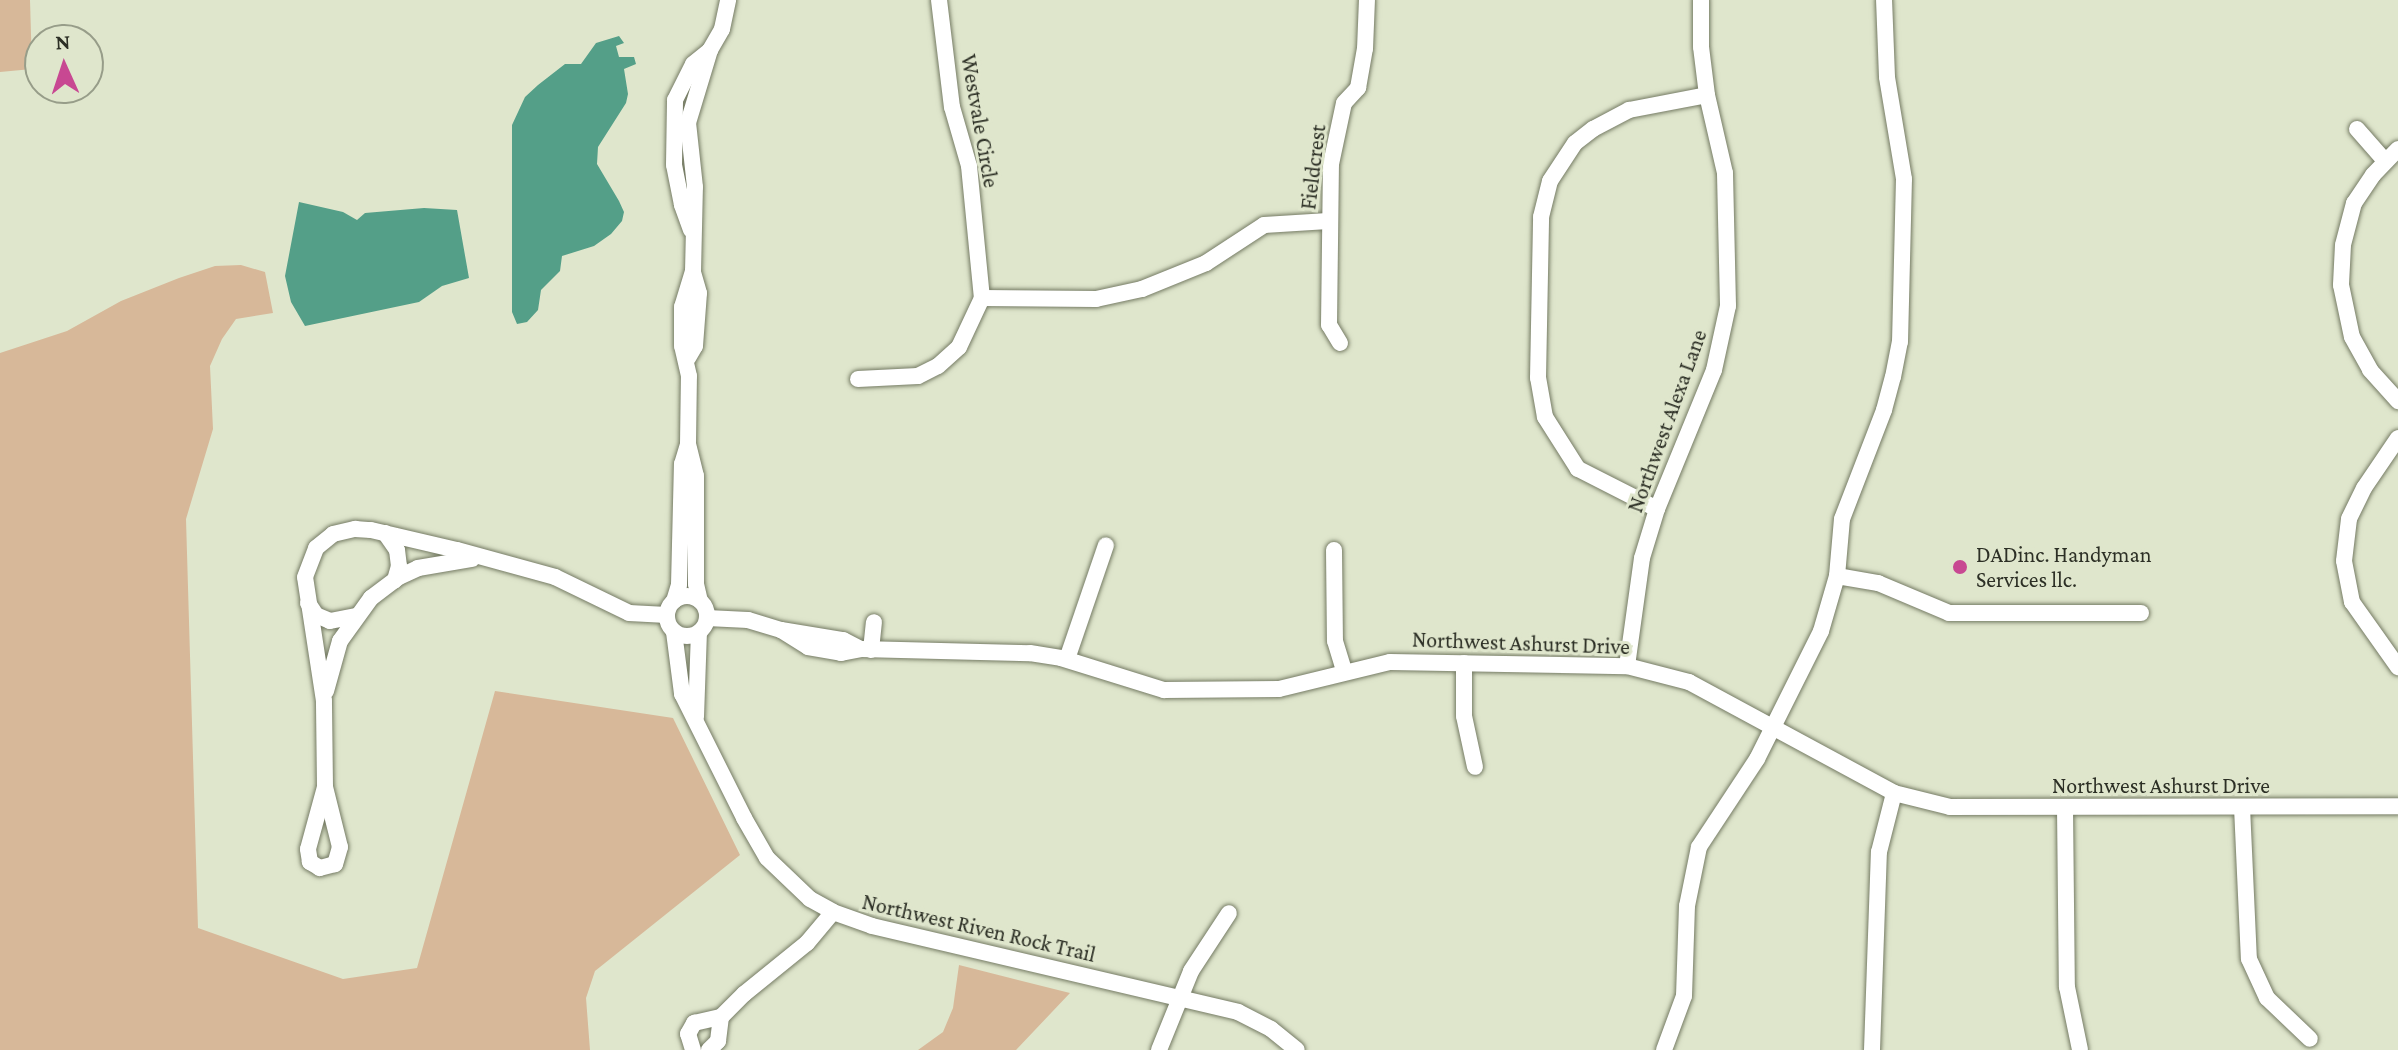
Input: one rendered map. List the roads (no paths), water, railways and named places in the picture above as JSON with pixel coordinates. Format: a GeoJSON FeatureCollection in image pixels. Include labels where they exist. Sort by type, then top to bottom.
{"type":"FeatureCollection","features":[{"type":"Feature","properties":{"kind":"street","name":"Northwest Riven Rock Trail"},"geometry":{"type":"LineString","coordinates":[[696,717],[703,625],[696,584],[696,476],[688,444],[688,358],[682,346],[682,307],[693,272],[694,236],[682,205],[674,165],[675,100],[693,64],[710,50],[722,29],[728,0]]}},
{"type":"Feature","properties":{"kind":"street","name":"Westvale Circle"},"geometry":{"type":"LineString","coordinates":[[939,0],[952,107],[969,166],[982,298]]}},
{"type":"Feature","properties":{"kind":"street","name":"Fieldcrest"},"geometry":{"type":"LineString","coordinates":[[1340,343],[1329,325],[1328,221],[1334,140],[1344,103],[1358,88],[1365,49],[1367,0]]}},
{"type":"Feature","properties":{"kind":"street","name":"Northwest Alexa Lane"},"geometry":{"type":"LineString","coordinates":[[1627,666],[1642,558],[1657,509],[1714,370],[1725,327],[1727,198],[1725,173],[1707,95],[1701,0]]}},
{"type":"Feature","properties":{"kind":"street"},"geometry":{"type":"LineString","coordinates":[[1664,1050],[1684,996],[1687,906],[1699,847],[1757,759],[1821,631],[1837,576],[1842,519],[1884,410],[1900,342],[1904,179],[1887,77],[1884,0]]}},
{"type":"Feature","properties":{"kind":"street"},"geometry":{"type":"LineString","coordinates":[[1657,509],[1578,469],[1545,417],[1538,378],[1541,217],[1550,181],[1575,143],[1593,129],[1629,110],[1707,95]]}},
{"type":"Feature","properties":{"kind":"street"},"geometry":{"type":"LineString","coordinates":[[2357,129],[2385,161]]}},
{"type":"Feature","properties":{"kind":"street"},"geometry":{"type":"LineString","coordinates":[[2398,149],[2385,161],[2354,203],[2343,245],[2341,285],[2352,337],[2370,370],[2398,401]]}},
{"type":"Feature","properties":{"kind":"street"},"geometry":{"type":"LineString","coordinates":[[858,379],[918,376],[938,366],[959,347],[982,298],[1096,299],[1142,289],[1206,263],[1264,225],[1328,221]]}},
{"type":"Feature","properties":{"kind":"street"},"geometry":{"type":"LineString","coordinates":[[2398,438],[2364,488],[2349,519],[2344,561],[2352,602],[2375,640],[2398,667]]}},
{"type":"Feature","properties":{"kind":"street","name":"Northwest Riven Rock Trail"},"geometry":{"type":"LineString","coordinates":[[688,444],[682,464],[679,585],[670,608],[682,694],[767,858],[797,890],[833,912],[872,926],[1238,1012],[1271,1029],[1297,1050]]}},
{"type":"Feature","properties":{"kind":"street"},"geometry":{"type":"LineString","coordinates":[[325,787],[324,701],[306,598],[307,566],[324,540],[343,530],[385,533],[555,577],[629,613],[670,608],[686,596],[700,601]]}},
{"type":"Feature","properties":{"kind":"street"},"geometry":{"type":"LineString","coordinates":[[385,533],[397,550],[399,566],[395,580]]}},
{"type":"Feature","properties":{"kind":"street"},"geometry":{"type":"LineString","coordinates":[[1067,659],[1106,545]]}},
{"type":"Feature","properties":{"kind":"street"},"geometry":{"type":"LineString","coordinates":[[1334,550],[1335,641],[1344,671]]}},
{"type":"Feature","properties":{"kind":"street"},"geometry":{"type":"LineString","coordinates":[[324,701],[333,659],[356,616],[395,580],[438,562],[488,559]]}},
{"type":"Feature","properties":{"kind":"street"},"geometry":{"type":"LineString","coordinates":[[1837,576],[1878,583],[1949,613],[2141,613]]}},
{"type":"Feature","properties":{"kind":"street"},"geometry":{"type":"LineString","coordinates":[[306,598],[316,615],[322,618],[338,622],[356,616]]}},
{"type":"Feature","properties":{"kind":"street","name":"Northwest Ashurst Drive"},"geometry":{"type":"LineString","coordinates":[[703,625],[748,620],[781,630],[808,647],[841,653],[866,650],[1030,653],[1067,659],[1105,674],[1164,690],[1279,689],[1390,662],[1627,666],[1689,682],[1894,793],[1950,807],[2398,806]]}},
{"type":"Feature","properties":{"kind":"street"},"geometry":{"type":"LineString","coordinates":[[866,650],[874,622]]}},
{"type":"Feature","properties":{"kind":"street"},"geometry":{"type":"LineString","coordinates":[[674,632],[687,637],[703,625]]}},
{"type":"Feature","properties":{"kind":"street"},"geometry":{"type":"LineString","coordinates":[[1464,663],[1464,716],[1475,767]]}},
{"type":"Feature","properties":{"kind":"street"},"geometry":{"type":"LineString","coordinates":[[1872,1050],[1879,852],[1894,793]]}},
{"type":"Feature","properties":{"kind":"street"},"geometry":{"type":"LineString","coordinates":[[2242,807],[2249,959],[2267,998],[2310,1039]]}},
{"type":"Feature","properties":{"kind":"street"},"geometry":{"type":"LineString","coordinates":[[2065,808],[2067,987],[2080,1050]]}},
{"type":"Feature","properties":{"kind":"street"},"geometry":{"type":"LineString","coordinates":[[693,1050],[688,1034],[694,1023],[721,1017],[744,994],[807,943],[833,912]]}},
{"type":"Feature","properties":{"kind":"street"},"geometry":{"type":"LineString","coordinates":[[1159,1050],[1191,971],[1229,913]]}},
{"type":"Feature","properties":{"kind":"street"},"geometry":{"type":"LineString","coordinates":[[709,1050],[718,1041],[721,1017]]}},
{"type":"Feature","properties":{"kind":"water"},"geometry":{"type":"Polygon","coordinates":[[[619,36],[624,43],[616,46],[619,57],[634,57],[636,64],[624,69],[628,94],[626,103],[598,147],[597,164],[624,212],[622,221],[594,246],[562,256],[560,271],[541,290],[538,310],[527,322],[517,324],[512,312],[512,125],[525,97],[538,85],[565,64],[581,64],[596,43],[619,36]]]}},
{"type":"Feature","properties":{"kind":"water"},"geometry":{"type":"Polygon","coordinates":[[[299,202],[343,212],[357,220],[365,213],[424,208],[457,210],[469,278],[442,286],[419,302],[305,326],[291,302],[285,276],[299,202]]]}},
{"type":"Feature","properties":{"kind":"place","name":"DADinc. Handyman Services llc."},"geometry":{"type":"Point","coordinates":[1960,567]}}]}
